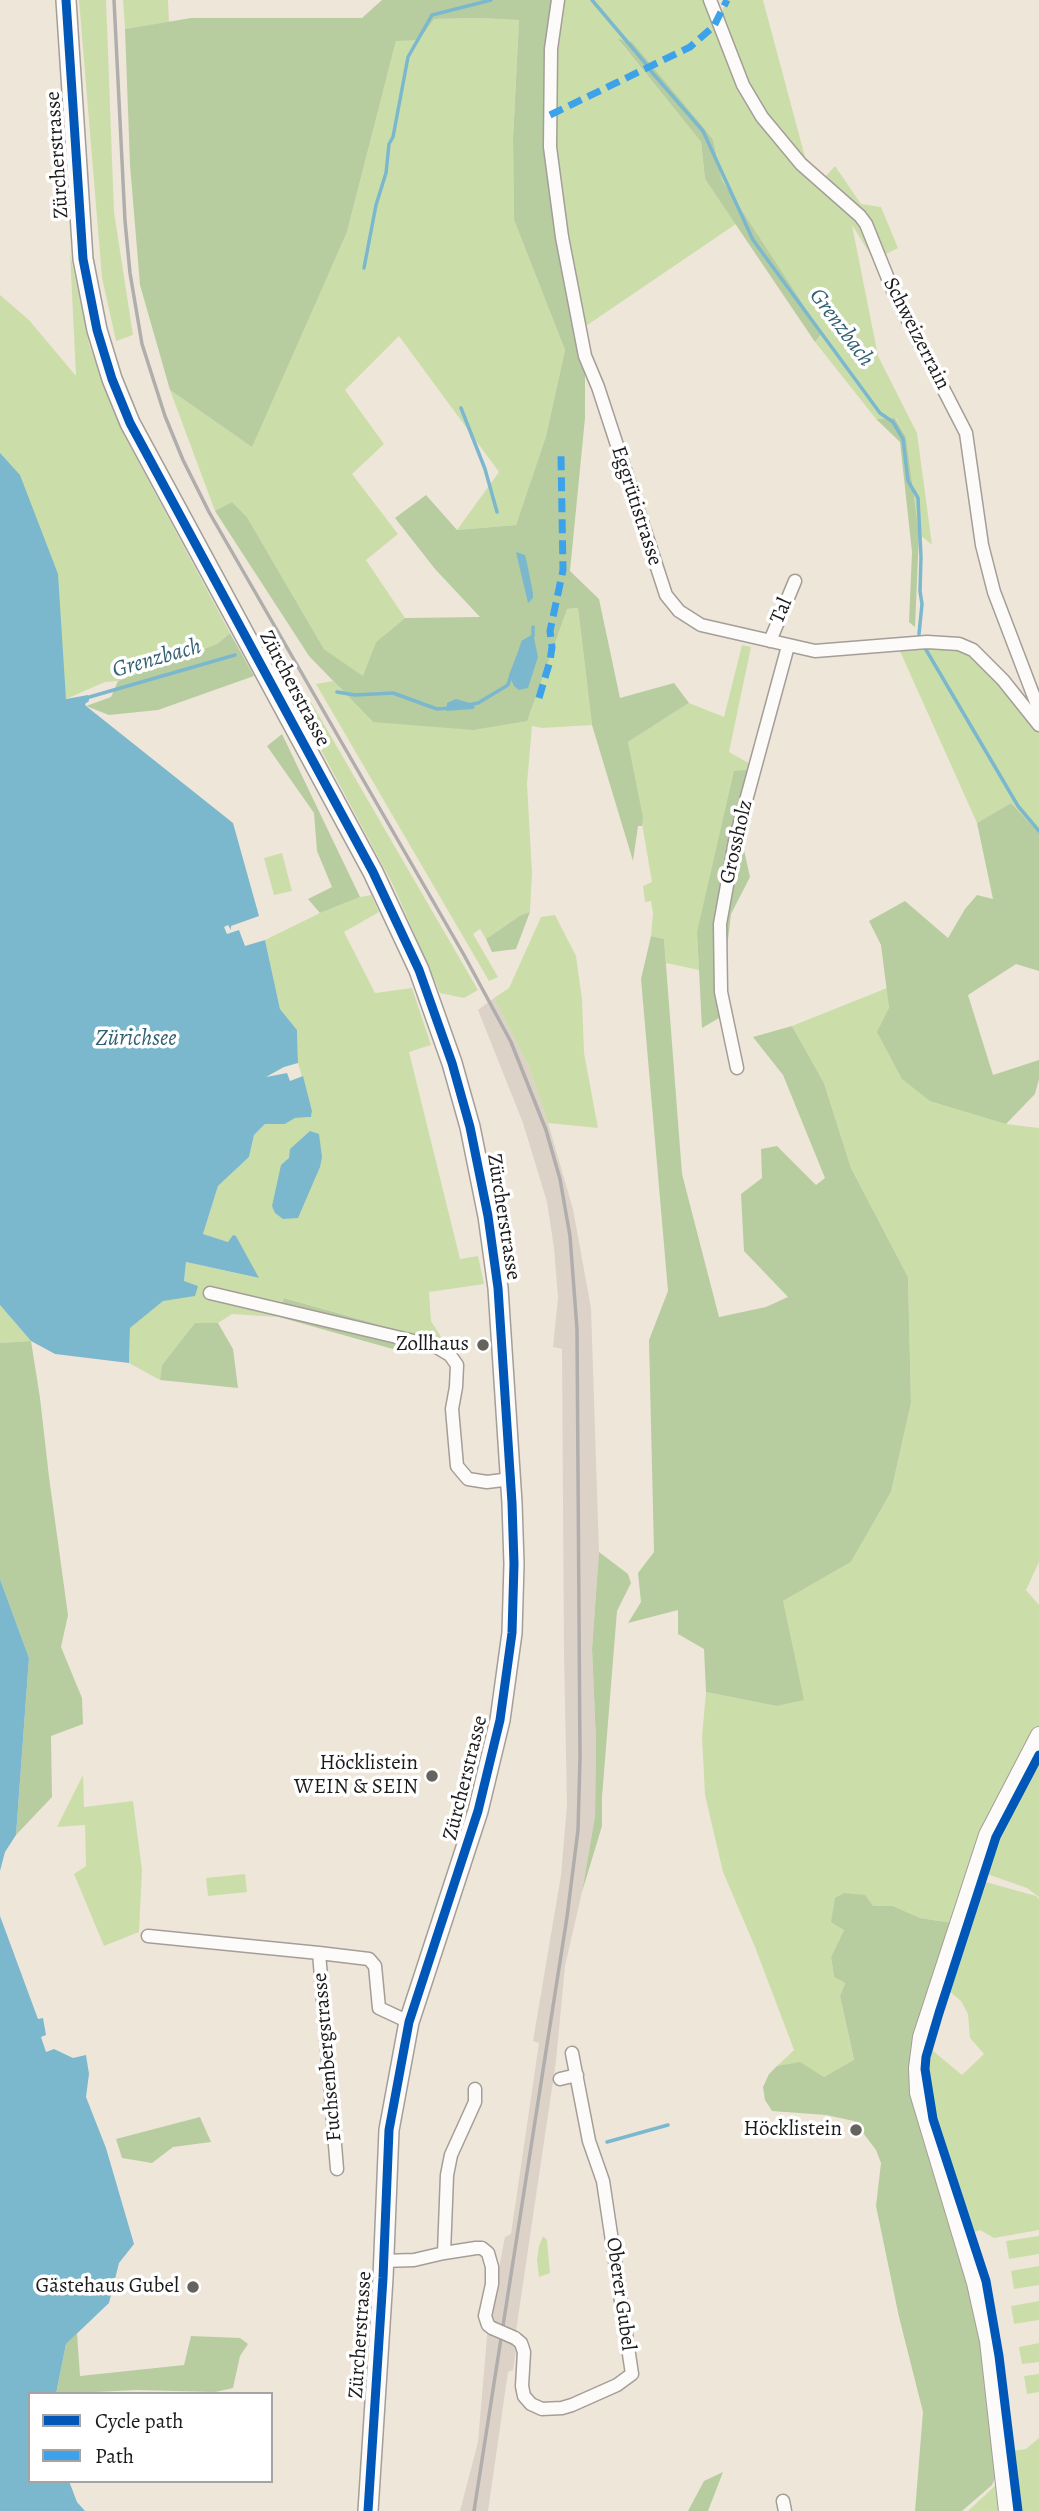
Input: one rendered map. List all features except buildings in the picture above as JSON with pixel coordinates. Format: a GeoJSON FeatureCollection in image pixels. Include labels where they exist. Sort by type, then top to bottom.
{"type":"FeatureCollection","features":[{"type":"Feature","properties":{"kind":"main road","name":"Zürcherstrasse"},"geometry":{"type":"LineString","coordinates":[[66,0],[83,259],[97,330],[112,379],[130,423],[397,920],[436,1014],[470,1128],[488,1216],[498,1288],[511,1479],[514,1564],[512,1633],[500,1720],[478,1811],[410,2022],[389,2130],[368,2511]]}},
{"type":"Feature","properties":{"kind":"street","name":"Eggrütistrasse"},"geometry":{"type":"LineString","coordinates":[[558,0],[551,49],[550,147],[562,237],[585,356],[598,387],[666,595],[679,611],[701,625],[788,646],[828,651],[928,642],[959,644],[973,650],[1003,680],[1039,725]]}},
{"type":"Feature","properties":{"kind":"street","name":"Schweizerrain"},"geometry":{"type":"LineString","coordinates":[[710,0],[743,85],[762,117],[801,163],[860,216],[866,225],[893,291],[966,433],[982,545],[994,592],[1039,710]]}},
{"type":"Feature","properties":{"kind":"street","name":"Tal"},"geometry":{"type":"LineString","coordinates":[[770,641],[795,581]]}},
{"type":"Feature","properties":{"kind":"street","name":"Grossholz"},"geometry":{"type":"LineString","coordinates":[[737,1068],[721,992],[720,924],[735,841],[788,646]]}},
{"type":"Feature","properties":{"kind":"street"},"geometry":{"type":"LineString","coordinates":[[210,1293],[435,1346],[450,1355],[457,1365],[452,1409],[457,1466],[468,1479],[487,1482],[511,1479]]}},
{"type":"Feature","properties":{"kind":"street"},"geometry":{"type":"LineString","coordinates":[[1007,2511],[988,2341],[975,2283],[918,2093],[917,2068],[921,2037],[986,1835],[1039,1735]]}},
{"type":"Feature","properties":{"kind":"street"},"geometry":{"type":"LineString","coordinates":[[148,1936],[319,1953]]}},
{"type":"Feature","properties":{"kind":"street","name":"Fuchsenbergstrasse"},"geometry":{"type":"LineString","coordinates":[[337,2169],[319,1953],[369,1959],[375,1966],[379,2008],[410,2022]]}},
{"type":"Feature","properties":{"kind":"street","name":"Oberer Gubel"},"geometry":{"type":"LineString","coordinates":[[383,2261],[414,2260],[482,2248],[488,2253],[492,2267],[492,2284],[485,2316],[488,2325],[515,2338],[523,2346],[524,2396],[531,2404],[542,2409],[572,2405],[617,2385],[632,2374],[603,2181],[589,2141],[572,2053]]}},
{"type":"Feature","properties":{"kind":"street"},"geometry":{"type":"LineString","coordinates":[[560,2079],[577,2075]]}},
{"type":"Feature","properties":{"kind":"street"},"geometry":{"type":"LineString","coordinates":[[444,2253],[449,2165],[475,2102],[475,2089]]}},
{"type":"Feature","properties":{"kind":"shaded area"},"geometry":{"type":"Polygon","coordinates":[[[494,998],[528,1065],[548,1123],[573,1209],[591,1308],[599,1552],[592,1649],[596,1742],[595,1816],[582,1892],[565,1966],[556,2061],[516,2331],[519,2332],[513,2370],[508,2372],[488,2511],[460,2511],[478,2442],[488,2325],[505,2237],[511,2234],[539,2043],[533,2041],[561,1875],[567,1805],[562,1349],[553,1347],[558,1298],[554,1248],[547,1202],[523,1123],[478,1010],[494,998]]]}},
{"type":"Feature","properties":{"kind":"green space"},"geometry":{"type":"Polygon","coordinates":[[[79,0],[106,0],[114,212],[133,335],[116,341],[102,278],[79,0]]]}},
{"type":"Feature","properties":{"kind":"green space"},"geometry":{"type":"Polygon","coordinates":[[[123,0],[168,0],[169,22],[125,29],[123,0]]]}},
{"type":"Feature","properties":{"kind":"green space"},"geometry":{"type":"Polygon","coordinates":[[[382,0],[558,0],[550,115],[585,356],[585,418],[570,571],[599,599],[620,698],[674,683],[689,703],[628,742],[643,818],[642,826],[638,826],[633,861],[592,725],[578,608],[567,609],[527,721],[473,730],[373,722],[309,656],[215,511],[232,502],[247,517],[324,649],[363,676],[376,642],[405,618],[480,617],[435,569],[395,518],[426,495],[457,530],[516,525],[546,436],[565,350],[514,220],[513,139],[519,20],[434,19],[419,40],[396,41],[347,232],[252,447],[170,390],[140,285],[130,165],[125,29],[191,18],[362,18],[382,0]]]}},
{"type":"Feature","properties":{"kind":"green space"},"geometry":{"type":"Polygon","coordinates":[[[558,0],[710,0],[718,19],[727,0],[763,0],[805,157],[825,177],[835,166],[861,204],[881,207],[898,248],[874,260],[852,225],[878,356],[917,433],[932,545],[919,534],[906,437],[896,418],[876,419],[815,342],[822,333],[722,180],[713,138],[619,41],[701,142],[705,179],[736,224],[580,330],[550,147],[558,0]]]}},
{"type":"Feature","properties":{"kind":"green space"},"geometry":{"type":"Polygon","coordinates":[[[433,19],[519,20],[513,139],[514,220],[565,350],[546,436],[516,525],[457,530],[499,472],[399,336],[345,390],[384,444],[352,474],[398,534],[366,560],[405,618],[376,642],[364,677],[324,649],[247,517],[232,503],[215,511],[170,390],[251,446],[347,232],[396,41],[433,19]]]}},
{"type":"Feature","properties":{"kind":"green space"},"geometry":{"type":"Polygon","coordinates":[[[618,39],[632,42],[713,139],[722,180],[822,333],[815,342],[705,179],[701,142],[618,39]]]}},
{"type":"Feature","properties":{"kind":"green space"},"geometry":{"type":"Polygon","coordinates":[[[70,253],[89,344],[124,435],[230,633],[217,644],[118,681],[105,682],[66,699],[0,463],[0,295],[29,320],[76,376],[70,253]]]}},
{"type":"Feature","properties":{"kind":"green space"},"geometry":{"type":"Polygon","coordinates":[[[895,418],[906,437],[919,534],[915,627],[909,622],[912,552],[900,442],[876,419],[895,418]]]}},
{"type":"Feature","properties":{"kind":"green space"},"geometry":{"type":"Polygon","coordinates":[[[578,608],[592,725],[542,728],[532,726],[527,784],[532,873],[530,912],[521,915],[486,939],[480,929],[473,934],[498,977],[489,981],[316,684],[333,681],[373,722],[567,609],[578,608]]]}},
{"type":"Feature","properties":{"kind":"green space"},"geometry":{"type":"Polygon","coordinates":[[[230,633],[254,676],[158,710],[109,715],[86,706],[111,697],[118,681],[217,644],[230,633]]]}},
{"type":"Feature","properties":{"kind":"green space"},"geometry":{"type":"Polygon","coordinates":[[[917,642],[973,650],[1039,726],[1039,833],[1011,803],[977,823],[899,649],[917,642]]]}},
{"type":"Feature","properties":{"kind":"green space"},"geometry":{"type":"Polygon","coordinates":[[[742,645],[751,647],[729,752],[759,769],[697,932],[699,970],[666,963],[664,939],[651,936],[653,913],[651,901],[645,902],[643,886],[652,882],[628,742],[689,703],[724,717],[742,645]]]}},
{"type":"Feature","properties":{"kind":"green space"},"geometry":{"type":"Polygon","coordinates":[[[311,702],[478,990],[464,998],[440,993],[393,885],[304,718],[311,702]]]}},
{"type":"Feature","properties":{"kind":"green space"},"geometry":{"type":"Polygon","coordinates":[[[282,734],[360,897],[320,913],[308,899],[332,887],[317,851],[314,813],[267,746],[282,734]]]}},
{"type":"Feature","properties":{"kind":"green space"},"geometry":{"type":"Polygon","coordinates":[[[759,769],[742,841],[750,877],[731,914],[719,1018],[702,1028],[697,932],[734,771],[759,769]]]}},
{"type":"Feature","properties":{"kind":"green space"},"geometry":{"type":"Polygon","coordinates":[[[1011,803],[1039,833],[1039,971],[1016,964],[968,995],[993,1075],[1039,1060],[1039,1079],[1035,1094],[1006,1124],[930,1101],[902,1079],[877,1032],[889,1008],[881,945],[869,921],[905,901],[948,938],[965,909],[977,895],[993,899],[977,823],[1011,803]]]}},
{"type":"Feature","properties":{"kind":"green space"},"geometry":{"type":"Polygon","coordinates":[[[282,853],[292,891],[274,895],[264,858],[282,853]]]}},
{"type":"Feature","properties":{"kind":"green space"},"geometry":{"type":"Polygon","coordinates":[[[371,895],[379,912],[344,932],[375,993],[412,988],[431,1045],[409,1052],[460,1259],[478,1256],[484,1284],[429,1292],[431,1321],[445,1343],[285,1298],[279,1317],[232,1314],[218,1323],[195,1324],[162,1365],[160,1380],[129,1363],[130,1328],[184,1281],[186,1262],[258,1278],[236,1236],[228,1242],[203,1234],[218,1186],[249,1157],[254,1135],[265,1124],[285,1124],[295,1118],[311,1117],[312,1111],[298,1063],[297,1030],[280,1009],[265,940],[320,913],[371,895]]]}},
{"type":"Feature","properties":{"kind":"green space"},"geometry":{"type":"Polygon","coordinates":[[[530,912],[516,949],[492,952],[486,939],[521,915],[530,912]]]}},
{"type":"Feature","properties":{"kind":"green space"},"geometry":{"type":"Polygon","coordinates":[[[555,915],[576,956],[582,999],[584,1053],[598,1128],[548,1123],[528,1065],[494,998],[509,988],[541,917],[555,915]]]}},
{"type":"Feature","properties":{"kind":"green space"},"geometry":{"type":"Polygon","coordinates":[[[651,936],[664,939],[682,1174],[719,1317],[766,1307],[788,1297],[744,1251],[741,1194],[762,1178],[761,1149],[777,1146],[816,1185],[825,1178],[783,1075],[753,1037],[792,1026],[824,1083],[851,1168],[908,1277],[911,1403],[891,1492],[851,1562],[783,1601],[804,1700],[776,1706],[706,1692],[704,1649],[678,1634],[678,1610],[628,1623],[641,1602],[638,1573],[654,1552],[649,1340],[668,1291],[641,979],[651,936]]]}},
{"type":"Feature","properties":{"kind":"green space"},"geometry":{"type":"Polygon","coordinates":[[[887,988],[889,1008],[1006,1124],[1039,1128],[1039,1562],[1026,1590],[1039,1605],[1039,1726],[1022,1756],[953,1923],[920,1918],[893,1906],[873,1906],[844,1930],[831,1957],[834,1977],[845,1983],[840,1996],[854,2061],[824,2077],[800,2063],[777,2066],[794,2050],[723,1872],[705,1795],[702,1737],[706,1692],[776,1706],[783,1601],[851,1562],[891,1492],[911,1403],[908,1277],[851,1168],[824,1083],[792,1026],[887,988]]]}},
{"type":"Feature","properties":{"kind":"green space"},"geometry":{"type":"Polygon","coordinates":[[[284,1298],[445,1343],[407,1353],[279,1317],[284,1298]]]}},
{"type":"Feature","properties":{"kind":"green space"},"geometry":{"type":"Polygon","coordinates":[[[0,1305],[31,1341],[0,1343],[0,1305]]]}},
{"type":"Feature","properties":{"kind":"green space"},"geometry":{"type":"Polygon","coordinates":[[[195,1323],[218,1323],[233,1349],[238,1388],[160,1380],[162,1365],[195,1323]]]}},
{"type":"Feature","properties":{"kind":"green space"},"geometry":{"type":"Polygon","coordinates":[[[31,1341],[68,1615],[61,1647],[82,1698],[83,1724],[51,1736],[52,1797],[16,1835],[29,1658],[0,1579],[0,1343],[31,1341]]]}},
{"type":"Feature","properties":{"kind":"green space"},"geometry":{"type":"Polygon","coordinates":[[[599,1552],[628,1574],[631,1583],[617,1611],[602,1826],[582,1892],[595,1816],[596,1742],[592,1649],[599,1552]]]}},
{"type":"Feature","properties":{"kind":"green space"},"geometry":{"type":"Polygon","coordinates":[[[1039,1758],[1039,1897],[1027,1888],[984,1873],[997,1838],[1039,1758]]]}},
{"type":"Feature","properties":{"kind":"green space"},"geometry":{"type":"Polygon","coordinates":[[[83,1775],[84,1807],[133,1801],[142,1870],[139,1932],[104,1946],[74,1874],[86,1866],[85,1825],[57,1827],[83,1775]]]}},
{"type":"Feature","properties":{"kind":"green space"},"geometry":{"type":"Polygon","coordinates":[[[245,1874],[247,1892],[208,1896],[206,1878],[245,1874]]]}},
{"type":"Feature","properties":{"kind":"green space"},"geometry":{"type":"Polygon","coordinates":[[[982,1881],[1039,1899],[1039,2230],[994,2238],[980,2230],[971,2233],[936,2125],[927,2077],[932,2050],[962,2075],[984,2054],[970,2038],[968,2014],[961,2001],[948,1990],[982,1881]]]}},
{"type":"Feature","properties":{"kind":"green space"},"geometry":{"type":"Polygon","coordinates":[[[844,1893],[865,1895],[873,1906],[893,1906],[920,1918],[953,1923],[914,2050],[984,2342],[998,2471],[992,2485],[962,2511],[915,2511],[923,2412],[899,2317],[876,2206],[881,2163],[876,2150],[854,2121],[826,2115],[772,2111],[765,2100],[763,2087],[769,2074],[777,2066],[800,2062],[824,2077],[854,2060],[840,1996],[845,1983],[834,1977],[831,1957],[844,1930],[831,1922],[835,1898],[844,1893]]]}},
{"type":"Feature","properties":{"kind":"green space"},"geometry":{"type":"Polygon","coordinates":[[[200,2117],[211,2142],[173,2147],[152,2163],[122,2158],[116,2139],[200,2117]]]}},
{"type":"Feature","properties":{"kind":"green space"},"geometry":{"type":"Polygon","coordinates":[[[543,2236],[547,2240],[550,2273],[539,2277],[537,2260],[543,2236]]]}},
{"type":"Feature","properties":{"kind":"green space"},"geometry":{"type":"Polygon","coordinates":[[[1039,2236],[1039,2254],[1009,2259],[1006,2241],[1039,2236]]]}},
{"type":"Feature","properties":{"kind":"green space"},"geometry":{"type":"Polygon","coordinates":[[[1039,2266],[1039,2285],[1014,2289],[1011,2271],[1039,2266]]]}},
{"type":"Feature","properties":{"kind":"green space"},"geometry":{"type":"Polygon","coordinates":[[[1039,2301],[1039,2320],[1014,2324],[1011,2306],[1039,2301]]]}},
{"type":"Feature","properties":{"kind":"green space"},"geometry":{"type":"Polygon","coordinates":[[[77,2333],[80,2376],[184,2365],[191,2336],[240,2338],[248,2344],[240,2356],[233,2388],[215,2392],[56,2392],[66,2344],[77,2333]]]}},
{"type":"Feature","properties":{"kind":"green space"},"geometry":{"type":"Polygon","coordinates":[[[1039,2343],[1039,2362],[1022,2364],[1019,2347],[1039,2343]]]}},
{"type":"Feature","properties":{"kind":"green space"},"geometry":{"type":"Polygon","coordinates":[[[1039,2374],[1039,2392],[1027,2394],[1024,2376],[1039,2374]]]}},
{"type":"Feature","properties":{"kind":"green space"},"geometry":{"type":"Polygon","coordinates":[[[1039,2438],[1039,2511],[1017,2511],[1011,2451],[1026,2449],[1039,2438]]]}},
{"type":"Feature","properties":{"kind":"green space"},"geometry":{"type":"Polygon","coordinates":[[[723,2472],[708,2511],[688,2511],[704,2481],[723,2472]]]}},
{"type":"Feature","properties":{"kind":"green space"},"geometry":{"type":"Polygon","coordinates":[[[998,2483],[1001,2511],[968,2511],[998,2483]]]}},
{"type":"Feature","properties":{"kind":"water","name":"Zürichsee"},"geometry":{"type":"Polygon","coordinates":[[[0,453],[20,475],[58,574],[66,699],[88,695],[86,706],[233,823],[259,916],[231,926],[231,930],[228,925],[224,927],[227,934],[239,930],[245,946],[265,940],[280,1009],[297,1030],[298,1063],[266,1077],[287,1073],[290,1081],[303,1076],[312,1111],[311,1117],[295,1118],[285,1124],[265,1124],[254,1135],[249,1157],[218,1186],[203,1234],[228,1242],[233,1235],[236,1236],[259,1278],[186,1262],[184,1281],[198,1286],[195,1296],[163,1301],[130,1328],[129,1363],[55,1354],[31,1341],[0,1305],[0,453]]]}},
{"type":"Feature","properties":{"kind":"water"},"geometry":{"type":"Polygon","coordinates":[[[516,552],[525,555],[527,563],[533,593],[533,598],[528,603],[516,552]]]}},
{"type":"Feature","properties":{"kind":"water"},"geometry":{"type":"Polygon","coordinates":[[[526,638],[534,638],[538,657],[528,688],[519,690],[509,675],[526,638]]]}},
{"type":"Feature","properties":{"kind":"water"},"geometry":{"type":"Polygon","coordinates":[[[456,699],[475,707],[446,711],[447,703],[456,699]]]}},
{"type":"Feature","properties":{"kind":"water"},"geometry":{"type":"Polygon","coordinates":[[[310,1131],[319,1134],[322,1157],[320,1167],[298,1218],[283,1219],[275,1213],[272,1206],[281,1165],[289,1158],[290,1149],[310,1131]]]}},
{"type":"Feature","properties":{"kind":"water"},"geometry":{"type":"Polygon","coordinates":[[[0,1579],[29,1658],[16,1835],[5,1852],[0,1871],[0,1579]]]}},
{"type":"Feature","properties":{"kind":"water"},"geometry":{"type":"Polygon","coordinates":[[[0,1916],[38,2019],[43,2018],[46,2035],[41,2037],[46,2052],[54,2049],[73,2058],[86,2055],[89,2074],[86,2097],[106,2148],[134,2244],[119,2263],[109,2303],[66,2344],[56,2392],[28,2392],[28,2483],[70,2483],[77,2502],[85,2511],[0,2511],[0,1916]]]}},
{"type":"Feature","properties":{"kind":"waterway","name":"Grenzbach"},"geometry":{"type":"LineString","coordinates":[[364,268],[376,205],[386,173],[389,144],[393,137],[408,57],[432,15],[491,0]]}},
{"type":"Feature","properties":{"kind":"waterway","name":"Grenzbach"},"geometry":{"type":"LineString","coordinates":[[592,0],[646,64]]}},
{"type":"Feature","properties":{"kind":"waterway","name":"Grenzbach"},"geometry":{"type":"LineString","coordinates":[[650,70],[703,131],[753,240],[880,413],[893,422],[903,439],[908,481],[918,498],[922,604],[919,634]]}},
{"type":"Feature","properties":{"kind":"waterway","name":"Grenzbach"},"geometry":{"type":"LineString","coordinates":[[461,408],[485,469],[497,512]]}},
{"type":"Feature","properties":{"kind":"waterway","name":"Grenzbach"},"geometry":{"type":"LineString","coordinates":[[521,648],[523,642],[533,636],[533,627]]}},
{"type":"Feature","properties":{"kind":"waterway"},"geometry":{"type":"LineString","coordinates":[[925,648],[1018,806],[1039,831]]}},
{"type":"Feature","properties":{"kind":"waterway","name":"Grenzbach"},"geometry":{"type":"LineString","coordinates":[[86,698],[235,655]]}},
{"type":"Feature","properties":{"kind":"waterway","name":"Grenzbach"},"geometry":{"type":"LineString","coordinates":[[468,705],[478,703],[508,685],[511,675]]}},
{"type":"Feature","properties":{"kind":"waterway","name":"Grenzbach"},"geometry":{"type":"LineString","coordinates":[[337,692],[355,695],[393,693],[437,709],[450,708]]}},
{"type":"Feature","properties":{"kind":"waterway"},"geometry":{"type":"LineString","coordinates":[[607,2142],[668,2125]]}},
{"type":"Feature","properties":{"kind":"railway"},"geometry":{"type":"LineString","coordinates":[[114,0],[130,273],[142,344],[165,416],[209,512],[464,955],[511,1042],[546,1130],[560,1179],[570,1236],[577,1329],[580,1758],[578,1830],[567,1917],[474,2511]]}},
{"type":"Feature","properties":{"kind":"marked path"},"geometry":{"type":"LineString","coordinates":[[550,115],[690,47],[714,26],[727,0]]}},
{"type":"Feature","properties":{"kind":"marked path"},"geometry":{"type":"LineString","coordinates":[[539,698],[550,661],[550,631],[563,570],[561,456]]}},
{"type":"Feature","properties":{"kind":"cycle path"},"geometry":{"type":"LineString","coordinates":[[66,0],[83,259],[97,330],[112,379],[130,423],[373,872],[419,970],[452,1063],[470,1127],[488,1216],[498,1288],[512,1503],[512,1633],[500,1720],[478,1811],[409,2022],[389,2130],[383,2278],[368,2511]]}},
{"type":"Feature","properties":{"kind":"cycle path"},"geometry":{"type":"LineString","coordinates":[[1018,2511],[999,2356],[986,2281],[933,2119],[925,2069],[939,2013],[996,1837],[1039,1755]]}},
{"type":"Feature","properties":{"kind":"place","name":"Zollhaus"},"geometry":{"type":"Point","coordinates":[483,1345]}},
{"type":"Feature","properties":{"kind":"place","name":"Höcklistein WEIN & SEIN"},"geometry":{"type":"Point","coordinates":[432,1776]}},
{"type":"Feature","properties":{"kind":"place","name":"Höcklistein"},"geometry":{"type":"Point","coordinates":[856,2130]}},
{"type":"Feature","properties":{"kind":"place","name":"Gästehaus Gubel"},"geometry":{"type":"Point","coordinates":[193,2287]}}]}
